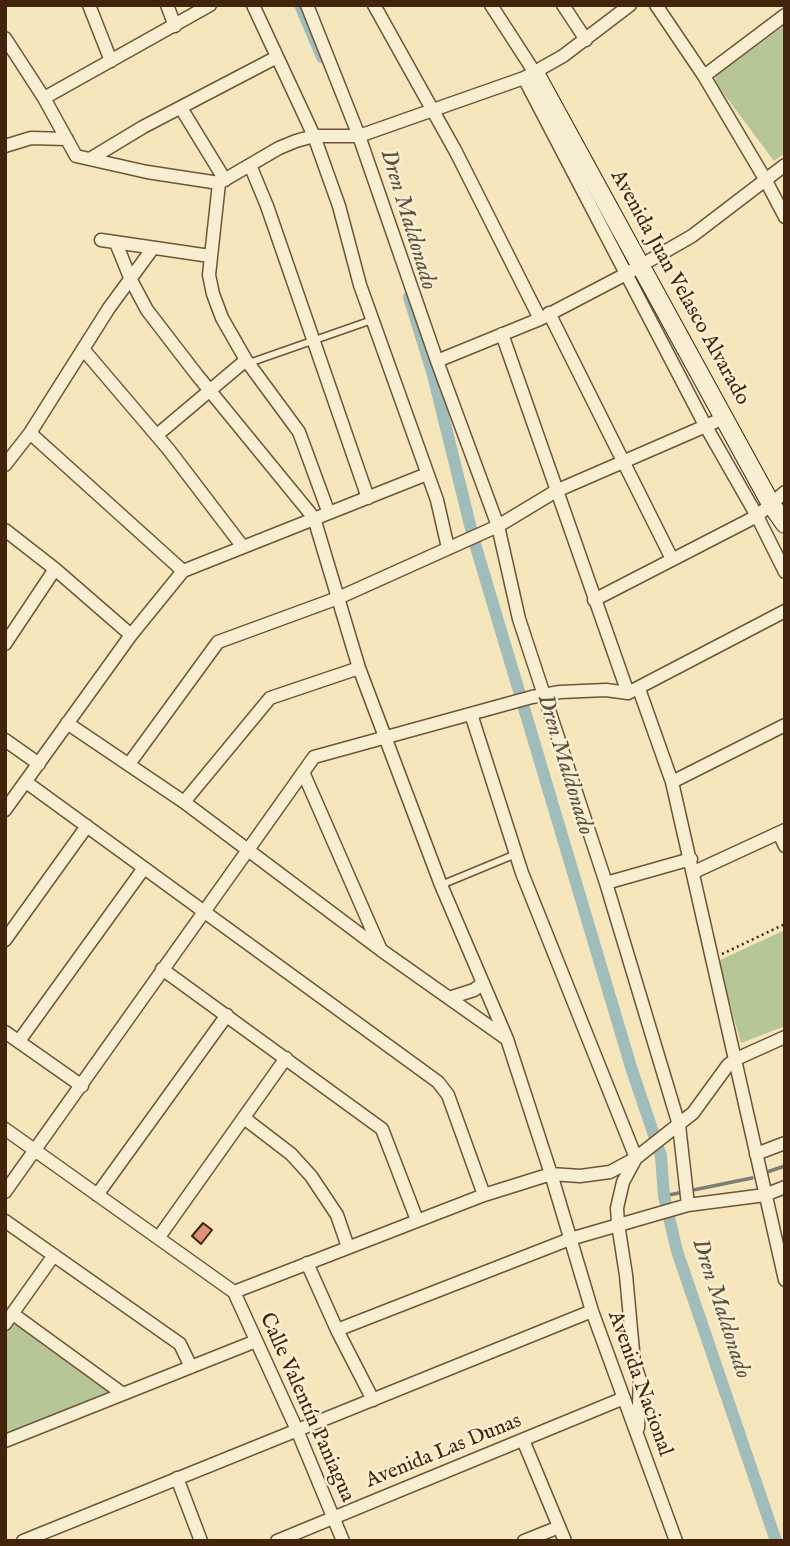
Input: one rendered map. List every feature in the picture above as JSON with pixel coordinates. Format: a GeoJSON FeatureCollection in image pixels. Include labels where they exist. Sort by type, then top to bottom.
{"type":"FeatureCollection","features":[{"type":"Feature","properties":{"kind":"street"},"geometry":{"type":"LineString","coordinates":[[167,5],[175,26]]}},
{"type":"Feature","properties":{"kind":"street"},"geometry":{"type":"LineString","coordinates":[[44,97],[210,5]]}},
{"type":"Feature","properties":{"kind":"street"},"geometry":{"type":"LineString","coordinates":[[253,5],[314,135],[339,206],[360,285],[437,500],[448,548]]}},
{"type":"Feature","properties":{"kind":"street"},"geometry":{"type":"LineString","coordinates":[[307,5],[359,136],[498,526],[538,696],[606,883],[674,1129],[688,1205]]}},
{"type":"Feature","properties":{"kind":"street"},"geometry":{"type":"LineString","coordinates":[[374,5],[456,152],[672,559]]}},
{"type":"Feature","properties":{"kind":"street"},"geometry":{"type":"LineString","coordinates":[[491,5],[530,75]]}},
{"type":"Feature","properties":{"kind":"street"},"geometry":{"type":"LineString","coordinates":[[563,5],[586,40]]}},
{"type":"Feature","properties":{"kind":"street"},"geometry":{"type":"LineString","coordinates":[[5,38],[44,97],[76,156],[147,172],[222,181],[279,148],[314,135],[359,136],[433,112],[530,75],[586,40],[630,5]]}},
{"type":"Feature","properties":{"kind":"street"},"geometry":{"type":"LineString","coordinates":[[656,5],[704,76],[785,217]]}},
{"type":"Feature","properties":{"kind":"street"},"geometry":{"type":"LineString","coordinates":[[87,7],[111,61]]}},
{"type":"Feature","properties":{"kind":"street"},"geometry":{"type":"LineString","coordinates":[[704,76],[785,15]]}},
{"type":"Feature","properties":{"kind":"street"},"geometry":{"type":"LineString","coordinates":[[90,159],[277,57]]}},
{"type":"Feature","properties":{"kind":"street","name":"Avenida Juan Velasco Alvarado"},"geometry":{"type":"LineString","coordinates":[[530,75],[633,270],[724,418],[778,498],[785,524]]}},
{"type":"Feature","properties":{"kind":"street"},"geometry":{"type":"LineString","coordinates":[[181,108],[222,181],[209,275],[222,318],[247,362],[299,432],[328,512]]}},
{"type":"Feature","properties":{"kind":"street"},"geometry":{"type":"LineString","coordinates":[[5,146],[31,138],[67,139]]}},
{"type":"Feature","properties":{"kind":"street"},"geometry":{"type":"LineString","coordinates":[[250,165],[368,498]]}},
{"type":"Feature","properties":{"kind":"street"},"geometry":{"type":"LineString","coordinates":[[437,361],[544,316],[633,270],[692,236],[785,165]]}},
{"type":"Feature","properties":{"kind":"street"},"geometry":{"type":"LineString","coordinates":[[101,240],[210,256]]}},
{"type":"Feature","properties":{"kind":"street"},"geometry":{"type":"LineString","coordinates":[[116,243],[147,310],[210,392],[314,517]]}},
{"type":"Feature","properties":{"kind":"street"},"geometry":{"type":"LineString","coordinates":[[5,465],[30,433],[109,308],[153,248]]}},
{"type":"Feature","properties":{"kind":"street"},"geometry":{"type":"LineString","coordinates":[[633,270],[705,425],[757,516],[785,572]]}},
{"type":"Feature","properties":{"kind":"street"},"geometry":{"type":"LineString","coordinates":[[502,334],[594,600],[672,782],[693,865],[785,1280]]}},
{"type":"Feature","properties":{"kind":"street"},"geometry":{"type":"LineString","coordinates":[[83,349],[157,435],[243,547]]}},
{"type":"Feature","properties":{"kind":"street"},"geometry":{"type":"LineString","coordinates":[[157,435],[247,362]]}},
{"type":"Feature","properties":{"kind":"street"},"geometry":{"type":"LineString","coordinates":[[129,764],[218,642],[338,598],[498,526],[556,491],[724,418]]}},
{"type":"Feature","properties":{"kind":"street"},"geometry":{"type":"LineString","coordinates":[[30,433],[183,571]]}},
{"type":"Feature","properties":{"kind":"street"},"geometry":{"type":"LineString","coordinates":[[5,810],[131,635],[183,571],[427,474]]}},
{"type":"Feature","properties":{"kind":"street"},"geometry":{"type":"LineString","coordinates":[[594,600],[757,516],[778,498]]}},
{"type":"Feature","properties":{"kind":"street","name":"Avenida Nacional"},"geometry":{"type":"LineString","coordinates":[[314,517],[359,668],[384,736],[442,886],[507,1039],[592,1311],[676,1541]]}},
{"type":"Feature","properties":{"kind":"street"},"geometry":{"type":"LineString","coordinates":[[5,530],[131,635]]}},
{"type":"Feature","properties":{"kind":"street"},"geometry":{"type":"LineString","coordinates":[[5,644],[55,569]]}},
{"type":"Feature","properties":{"kind":"street"},"geometry":{"type":"LineString","coordinates":[[5,1192],[314,757],[538,696],[560,692],[634,691],[785,611]]}},
{"type":"Feature","properties":{"kind":"street"},"geometry":{"type":"LineString","coordinates":[[184,802],[270,698],[359,668]]}},
{"type":"Feature","properties":{"kind":"street"},"geometry":{"type":"LineString","coordinates":[[471,714],[516,854],[558,968],[636,1158]]}},
{"type":"Feature","properties":{"kind":"street"},"geometry":{"type":"LineString","coordinates":[[67,723],[184,802],[381,950],[507,1039]]}},
{"type":"Feature","properties":{"kind":"street"},"geometry":{"type":"LineString","coordinates":[[672,782],[785,725]]}},
{"type":"Feature","properties":{"kind":"street"},"geometry":{"type":"LineString","coordinates":[[5,740],[39,764]]}},
{"type":"Feature","properties":{"kind":"street"},"geometry":{"type":"LineString","coordinates":[[303,772],[381,950]]}},
{"type":"Feature","properties":{"kind":"street"},"geometry":{"type":"LineString","coordinates":[[26,782],[444,1088],[484,1195]]}},
{"type":"Feature","properties":{"kind":"street"},"geometry":{"type":"LineString","coordinates":[[5,940],[87,826]]}},
{"type":"Feature","properties":{"kind":"street"},"geometry":{"type":"LineString","coordinates":[[606,883],[693,865],[782,832],[785,846]]}},
{"type":"Feature","properties":{"kind":"street"},"geometry":{"type":"LineString","coordinates":[[19,1041],[144,868]]}},
{"type":"Feature","properties":{"kind":"street"},"geometry":{"type":"LineString","coordinates":[[162,969],[382,1129],[417,1220]]}},
{"type":"Feature","properties":{"kind":"street"},"geometry":{"type":"LineString","coordinates":[[449,998],[474,990],[483,983]]}},
{"type":"Feature","properties":{"kind":"street"},"geometry":{"type":"LineString","coordinates":[[97,1195],[227,1015]]}},
{"type":"Feature","properties":{"kind":"street"},"geometry":{"type":"LineString","coordinates":[[5,1031],[82,1086]]}},
{"type":"Feature","properties":{"kind":"street"},"geometry":{"type":"LineString","coordinates":[[5,1129],[234,1292],[484,1195],[551,1174],[580,1176],[610,1172],[636,1158],[693,1113],[720,1074],[736,1059],[785,1037]]}},
{"type":"Feature","properties":{"kind":"street"},"geometry":{"type":"LineString","coordinates":[[159,1237],[286,1058]]}},
{"type":"Feature","properties":{"kind":"street"},"geometry":{"type":"LineString","coordinates":[[244,1118],[291,1154],[311,1176],[337,1216],[348,1247]]}},
{"type":"Feature","properties":{"kind":"street"},"geometry":{"type":"LineString","coordinates":[[756,1154],[785,1143]]}},
{"type":"Feature","properties":{"kind":"street"},"geometry":{"type":"LineString","coordinates":[[636,1158],[623,1182],[617,1208],[634,1362],[640,1380],[638,1434]]}},
{"type":"Feature","properties":{"kind":"street"},"geometry":{"type":"LineString","coordinates":[[337,1330],[570,1238],[688,1205],[765,1195],[785,1187]]}},
{"type":"Feature","properties":{"kind":"street"},"geometry":{"type":"LineString","coordinates":[[5,1221],[180,1344],[191,1367]]}},
{"type":"Feature","properties":{"kind":"street"},"geometry":{"type":"LineString","coordinates":[[54,1255],[9,1319],[123,1394]]}},
{"type":"Feature","properties":{"kind":"street"},"geometry":{"type":"LineString","coordinates":[[307,1263],[373,1400]]}},
{"type":"Feature","properties":{"kind":"street","name":"Calle Valentín Paniagua"},"geometry":{"type":"LineString","coordinates":[[234,1292],[297,1430],[342,1541]]}},
{"type":"Feature","properties":{"kind":"street"},"geometry":{"type":"LineString","coordinates":[[23,1541],[592,1311]]}},
{"type":"Feature","properties":{"kind":"street"},"geometry":{"type":"LineString","coordinates":[[5,1441],[256,1341]]}},
{"type":"Feature","properties":{"kind":"street","name":"Avenida Las Dunas"},"geometry":{"type":"LineString","coordinates":[[277,1541],[624,1398]]}},
{"type":"Feature","properties":{"kind":"street"},"geometry":{"type":"LineString","coordinates":[[523,1440],[565,1541]]}},
{"type":"Feature","properties":{"kind":"street"},"geometry":{"type":"LineString","coordinates":[[177,1478],[201,1541]]}},
{"type":"Feature","properties":{"kind":"street"},"geometry":{"type":"LineString","coordinates":[[524,1541],[559,1527]]}},
{"type":"Feature","properties":{"kind":"lane"},"geometry":{"type":"LineString","coordinates":[[247,362],[372,320]]}},
{"type":"Feature","properties":{"kind":"lane"},"geometry":{"type":"LineString","coordinates":[[442,886],[516,854]]}},
{"type":"Feature","properties":{"kind":"path"},"geometry":{"type":"LineString","coordinates":[[714,958],[785,924]]}},
{"type":"Feature","properties":{"kind":"green space"},"geometry":{"type":"Polygon","coordinates":[[[785,25],[785,153],[774,161],[715,82],[716,76],[785,25]]]}},
{"type":"Feature","properties":{"kind":"green space"},"geometry":{"type":"Polygon","coordinates":[[[785,930],[785,1026],[741,1043],[718,961],[785,930]]]}},
{"type":"Feature","properties":{"kind":"green space"},"geometry":{"type":"Polygon","coordinates":[[[13,1320],[113,1392],[5,1436],[5,1331],[13,1320]]]}},
{"type":"Feature","properties":{"kind":"building"},"geometry":{"type":"Polygon","coordinates":[[[203,1223],[212,1230],[201,1244],[192,1236],[203,1223]]]}},
{"type":"Feature","properties":{"kind":"waterway","name":"Dren Maldonado"},"geometry":{"type":"LineString","coordinates":[[300,5],[322,57]]}},
{"type":"Feature","properties":{"kind":"waterway","name":"Dren Maldonado"},"geometry":{"type":"LineString","coordinates":[[409,297],[433,375],[473,537],[631,1067],[661,1156],[664,1196],[677,1251],[776,1541]]}},
{"type":"Feature","properties":{"kind":"waterway"},"geometry":{"type":"LineString","coordinates":[[767,1172],[785,1166]]}},
{"type":"Feature","properties":{"kind":"waterway"},"geometry":{"type":"LineString","coordinates":[[664,1196],[752,1178]]}}]}
